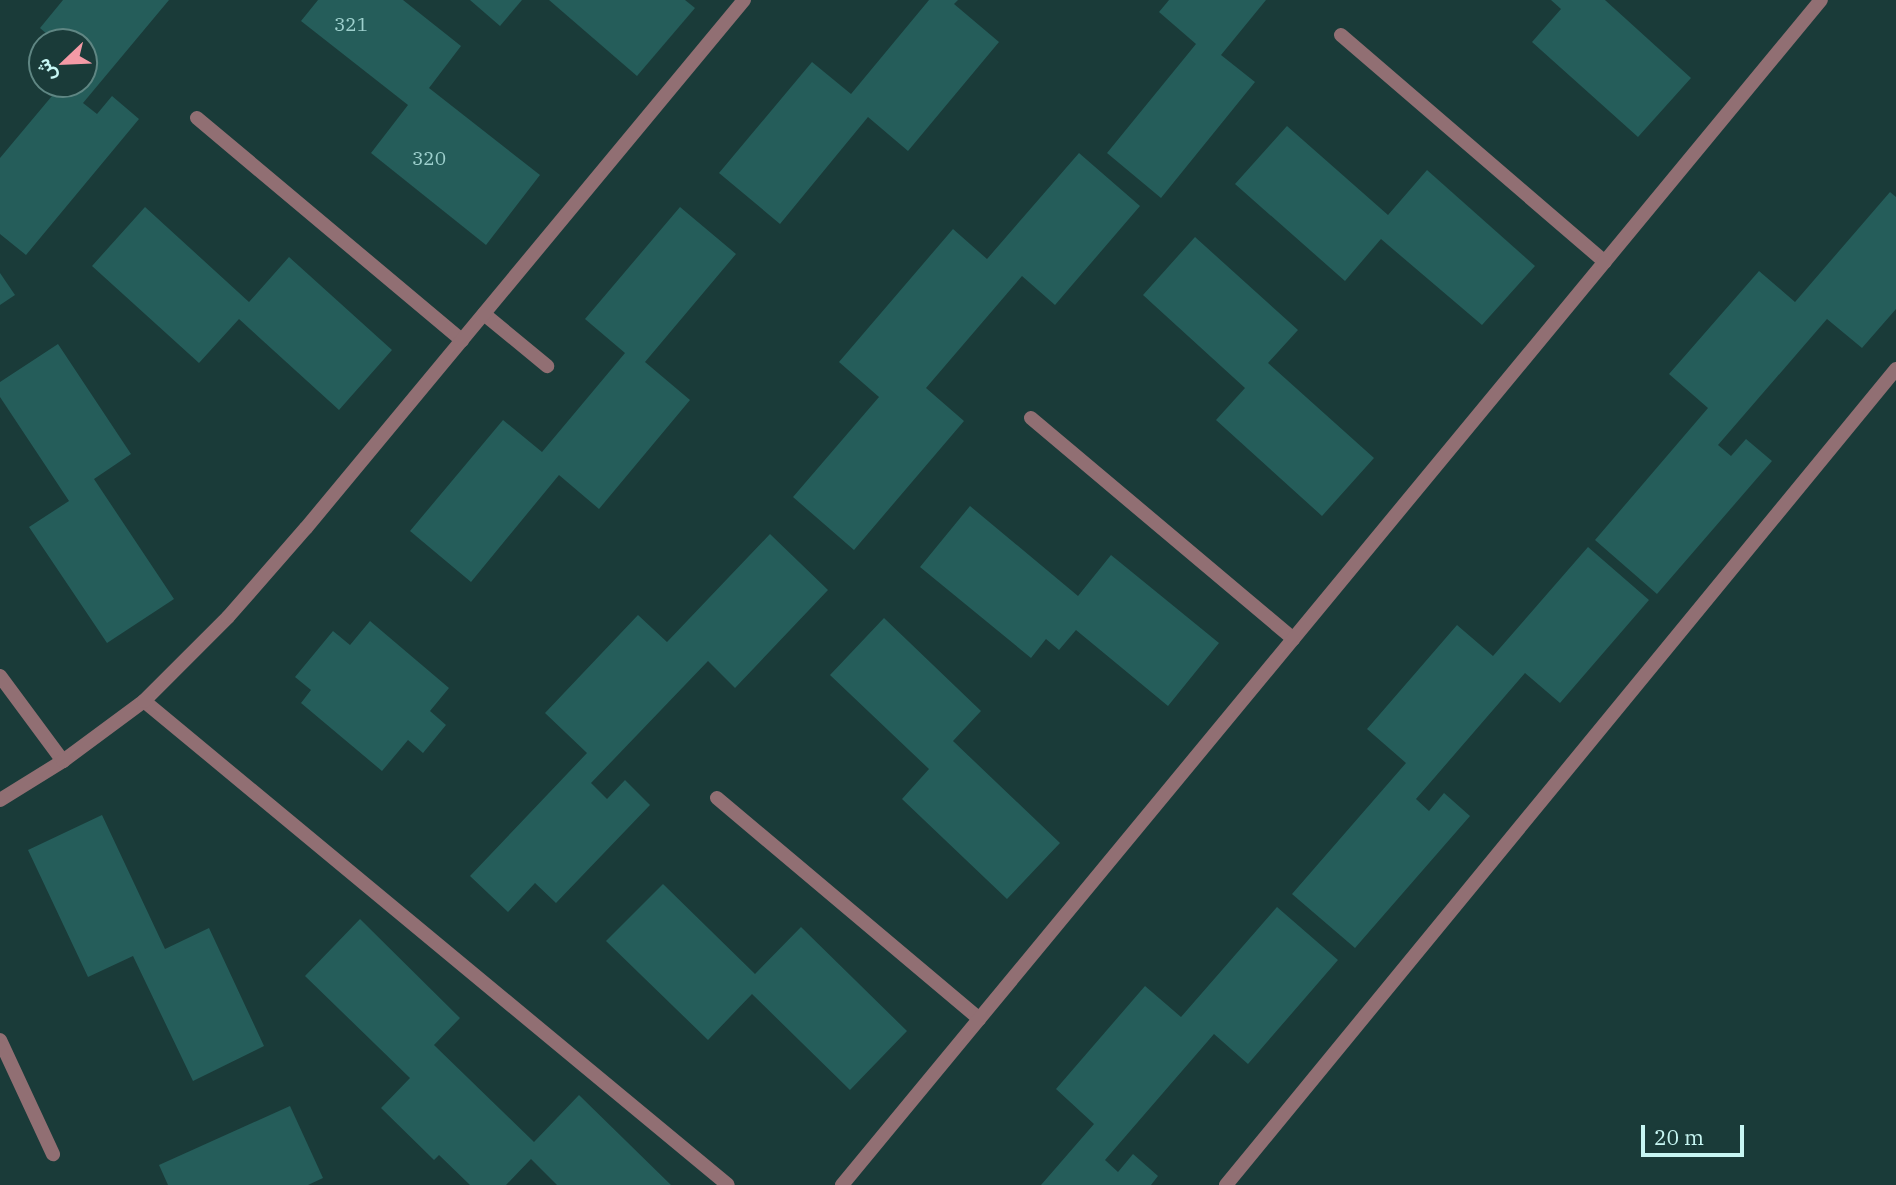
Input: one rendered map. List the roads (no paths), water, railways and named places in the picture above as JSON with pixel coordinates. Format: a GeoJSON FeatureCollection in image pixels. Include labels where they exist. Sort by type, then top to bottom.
{"type":"FeatureCollection","features":[{"type":"Feature","properties":{"kind":"street"},"geometry":{"type":"LineString","coordinates":[[0,800],[63,761],[144,701],[228,617],[298,538],[744,0]]}},
{"type":"Feature","properties":{"kind":"street"},"geometry":{"type":"LineString","coordinates":[[842,1185],[1821,0]]}},
{"type":"Feature","properties":{"kind":"street"},"geometry":{"type":"LineString","coordinates":[[1341,35],[1605,262]]}},
{"type":"Feature","properties":{"kind":"street"},"geometry":{"type":"LineString","coordinates":[[197,118],[462,340]]}},
{"type":"Feature","properties":{"kind":"street"},"geometry":{"type":"LineString","coordinates":[[484,314],[547,366]]}},
{"type":"Feature","properties":{"kind":"street"},"geometry":{"type":"LineString","coordinates":[[1226,1185],[1896,369]]}},
{"type":"Feature","properties":{"kind":"street"},"geometry":{"type":"LineString","coordinates":[[1031,418],[1293,639]]}},
{"type":"Feature","properties":{"kind":"street"},"geometry":{"type":"LineString","coordinates":[[0,676],[63,761]]}},
{"type":"Feature","properties":{"kind":"street"},"geometry":{"type":"LineString","coordinates":[[144,701],[728,1185]]}},
{"type":"Feature","properties":{"kind":"street"},"geometry":{"type":"LineString","coordinates":[[717,797],[979,1019]]}},
{"type":"Feature","properties":{"kind":"street"},"geometry":{"type":"LineString","coordinates":[[0,1040],[53,1154]]}}]}
